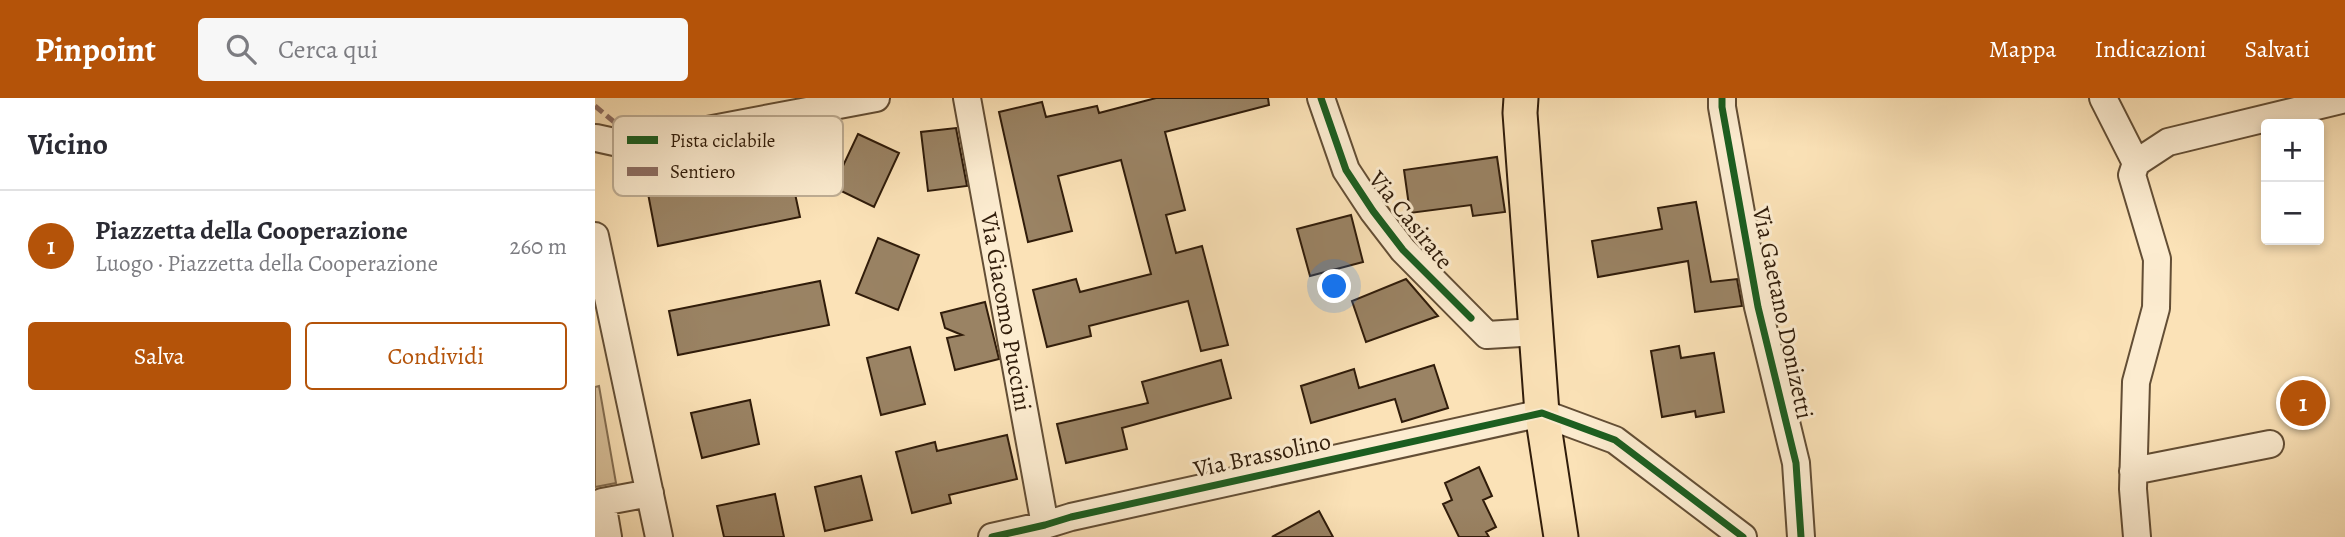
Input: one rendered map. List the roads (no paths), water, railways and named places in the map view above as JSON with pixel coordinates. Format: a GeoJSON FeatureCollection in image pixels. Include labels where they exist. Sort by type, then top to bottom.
{"type":"FeatureCollection","features":[{"type":"Feature","properties":{"kind":"main road"},"geometry":{"type":"LineString","coordinates":[[1521,98],[1542,413],[1561,537]]}},
{"type":"Feature","properties":{"kind":"street"},"geometry":{"type":"LineString","coordinates":[[781,116],[876,98]]}},
{"type":"Feature","properties":{"kind":"street","name":"Via Giacomo Puccini"},"geometry":{"type":"LineString","coordinates":[[967,98],[1045,525]]}},
{"type":"Feature","properties":{"kind":"street","name":"Via Casirate"},"geometry":{"type":"LineString","coordinates":[[1321,98],[1346,170],[1403,250],[1487,335],[1536,332]]}},
{"type":"Feature","properties":{"kind":"street","name":"Via Gaetano Donizetti"},"geometry":{"type":"LineString","coordinates":[[1722,98],[1758,307],[1796,463],[1801,537]]}},
{"type":"Feature","properties":{"kind":"street"},"geometry":{"type":"LineString","coordinates":[[2103,98],[2136,163]]}},
{"type":"Feature","properties":{"kind":"street"},"geometry":{"type":"LineString","coordinates":[[2137,537],[2133,471],[2136,382],[2156,308],[2157,260],[2132,174],[2136,163],[2168,142],[2345,99]]}},
{"type":"Feature","properties":{"kind":"street"},"geometry":{"type":"LineString","coordinates":[[595,160],[598,151],[595,137],[613,141]]}},
{"type":"Feature","properties":{"kind":"street"},"geometry":{"type":"LineString","coordinates":[[595,236],[659,537]]}},
{"type":"Feature","properties":{"kind":"street"},"geometry":{"type":"LineString","coordinates":[[1542,413],[1615,440],[1743,537]]}},
{"type":"Feature","properties":{"kind":"street","name":"Via Brassolino"},"geometry":{"type":"LineString","coordinates":[[992,537],[1045,525],[1073,527],[1542,413]]}},
{"type":"Feature","properties":{"kind":"street"},"geometry":{"type":"LineString","coordinates":[[2133,471],[2270,444]]}},
{"type":"Feature","properties":{"kind":"street"},"geometry":{"type":"LineString","coordinates":[[608,537],[602,502],[650,493]]}},
{"type":"Feature","properties":{"kind":"place","name":"Piazzetta della Cooperazione"},"geometry":{"type":"Point","coordinates":[2303,403]}}]}
